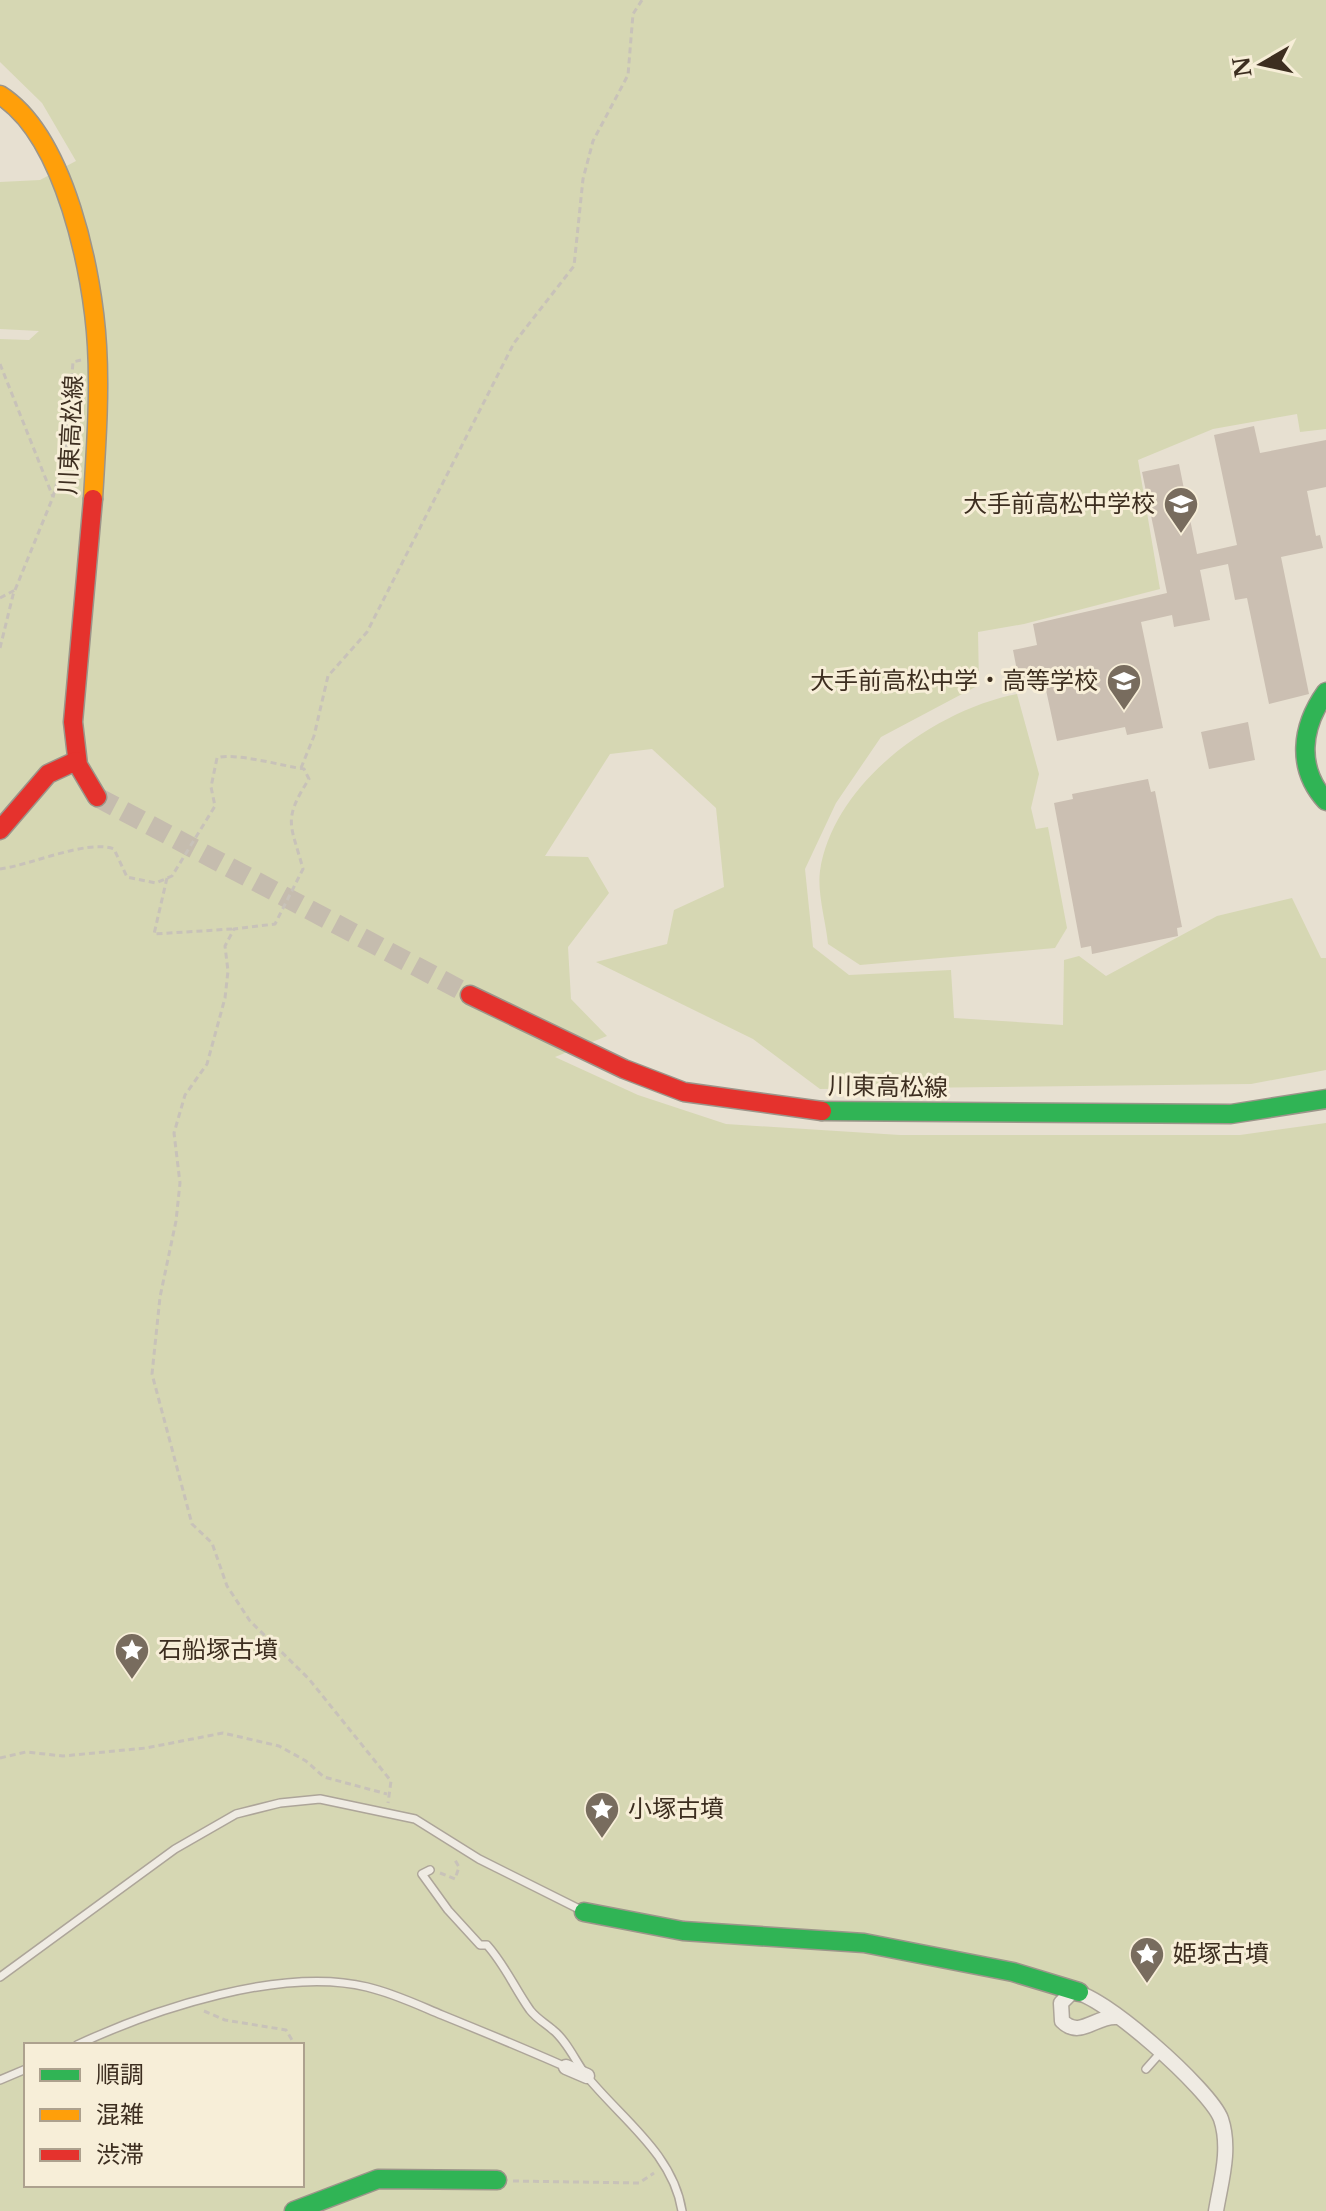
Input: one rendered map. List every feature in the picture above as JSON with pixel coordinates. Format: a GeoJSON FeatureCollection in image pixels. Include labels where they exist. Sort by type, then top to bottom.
{"type":"FeatureCollection","features":[{"type":"Feature","properties":{"kind":"main road","name":"川東高松線"},"geometry":{"type":"LineString","coordinates":[[0,95],[22,112],[44,144],[68,197],[85,269],[98,363],[87,584],[73,723],[76,761],[83,779],[97,797]]}},
{"type":"Feature","properties":{"kind":"main road"},"geometry":{"type":"LineString","coordinates":[[1326,692],[1307,725],[1304,756],[1309,774],[1326,801]]}},
{"type":"Feature","properties":{"kind":"main road"},"geometry":{"type":"LineString","coordinates":[[0,830],[48,774],[76,761]]}},
{"type":"Feature","properties":{"kind":"main road","name":"川東高松線"},"geometry":{"type":"LineString","coordinates":[[470,995],[624,1069],[684,1092],[751,1104],[819,1111],[1231,1114],[1326,1099]]}},
{"type":"Feature","properties":{"kind":"main road"},"geometry":{"type":"LineString","coordinates":[[584,1912],[683,1931],[864,1943],[1013,1972],[1079,1992]]}},
{"type":"Feature","properties":{"kind":"main road"},"geometry":{"type":"LineString","coordinates":[[294,2211],[378,2179],[497,2180]]}},
{"type":"Feature","properties":{"kind":"street"},"geometry":{"type":"LineString","coordinates":[[1116,2017],[1100,2019],[1079,2029],[1070,2028],[1062,2021],[1061,2003],[1072,1992],[1079,1992],[1116,2017],[1162,2051],[1202,2089],[1220,2117],[1226,2152],[1216,2211]]}},
{"type":"Feature","properties":{"kind":"street"},"geometry":{"type":"LineString","coordinates":[[566,2067],[587,2076]]}},
{"type":"Feature","properties":{"kind":"lane"},"geometry":{"type":"LineString","coordinates":[[0,1977],[175,1849],[236,1814],[280,1803],[320,1799],[386,1810],[415,1819],[479,1859],[584,1912]]}},
{"type":"Feature","properties":{"kind":"lane"},"geometry":{"type":"LineString","coordinates":[[430,1870],[422,1874],[448,1910],[480,1945],[487,1945],[503,1962],[505,1973],[525,1997],[528,2008],[544,2025],[553,2029],[587,2076],[666,2165],[679,2188],[682,2211]]}},
{"type":"Feature","properties":{"kind":"lane"},"geometry":{"type":"LineString","coordinates":[[81,2043],[129,2021],[186,2003],[253,1988],[336,1982],[366,1986],[566,2067]]}},
{"type":"Feature","properties":{"kind":"lane"},"geometry":{"type":"LineString","coordinates":[[1146,2069],[1162,2051]]}},
{"type":"Feature","properties":{"kind":"lane"},"geometry":{"type":"LineString","coordinates":[[0,2080],[24,2070]]}},
{"type":"Feature","properties":{"kind":"path"},"geometry":{"type":"LineString","coordinates":[[300,769],[314,736],[328,676],[367,632],[514,343],[574,266],[583,179],[593,141],[628,75],[633,14],[642,0]]}},
{"type":"Feature","properties":{"kind":"path"},"geometry":{"type":"LineString","coordinates":[[0,648],[15,590],[53,497],[66,450],[73,362],[81,360]]}},
{"type":"Feature","properties":{"kind":"path"},"geometry":{"type":"LineString","coordinates":[[0,364],[53,497]]}},
{"type":"Feature","properties":{"kind":"path"},"geometry":{"type":"LineString","coordinates":[[0,598],[15,590]]}},
{"type":"Feature","properties":{"kind":"path"},"geometry":{"type":"LineString","coordinates":[[0,869],[87,847],[106,846],[114,849],[127,877],[147,883],[167,878],[172,876],[215,806],[211,787],[217,758],[229,754],[258,763],[300,769],[309,779],[292,811],[289,827],[303,869],[275,924],[154,934],[167,878]]}},
{"type":"Feature","properties":{"kind":"path"},"geometry":{"type":"LineString","coordinates":[[234,929],[225,946],[228,971],[225,998],[207,1064],[185,1095],[174,1133],[180,1183],[160,1297],[152,1374],[192,1524],[212,1543],[227,1586],[250,1621],[309,1679],[391,1781],[386,1810]]}},
{"type":"Feature","properties":{"kind":"path"},"geometry":{"type":"LineString","coordinates":[[0,1758],[26,1752],[63,1756],[146,1748],[223,1733],[279,1746],[306,1761],[324,1777],[388,1795]]}},
{"type":"Feature","properties":{"kind":"path"},"geometry":{"type":"LineString","coordinates":[[430,1870],[455,1879],[457,1873]]}},
{"type":"Feature","properties":{"kind":"path"},"geometry":{"type":"LineString","coordinates":[[186,2003],[225,2020],[286,2030],[294,2043]]}},
{"type":"Feature","properties":{"kind":"path"},"geometry":{"type":"LineString","coordinates":[[497,2180],[639,2183],[666,2165]]}},
{"type":"Feature","properties":{"kind":"green space"},"geometry":{"type":"Polygon","coordinates":[[[0,0],[1326,0],[1326,429],[1300,432],[1297,414],[1213,429],[1138,460],[1160,589],[1024,624],[978,632],[979,685],[881,737],[836,803],[805,869],[813,947],[849,975],[951,970],[954,1018],[1063,1025],[1064,960],[1079,956],[1106,976],[1217,916],[1292,898],[1321,958],[1326,958],[1326,1070],[1251,1084],[820,1089],[753,1039],[596,962],[667,944],[674,910],[724,887],[716,808],[652,749],[610,754],[545,856],[588,857],[609,893],[568,947],[571,999],[607,1036],[555,1057],[638,1095],[726,1124],[900,1135],[1240,1135],[1326,1123],[1326,2211],[0,2211],[0,339],[29,340],[39,331],[0,329],[0,182],[40,180],[76,161],[42,103],[0,62],[0,0]]]}},
{"type":"Feature","properties":{"kind":"green space"},"geometry":{"type":"Polygon","coordinates":[[[1017,694],[1039,774],[1031,808],[1036,829],[1048,827],[1067,928],[1055,948],[860,965],[828,944],[820,871],[829,839],[845,808],[866,781],[892,756],[922,734],[953,716],[1017,694]]]}},
{"type":"Feature","properties":{"kind":"building"},"geometry":{"type":"Polygon","coordinates":[[[1254,426],[1260,453],[1326,440],[1326,487],[1307,491],[1316,536],[1320,535],[1323,548],[1281,557],[1309,694],[1269,704],[1247,598],[1235,600],[1228,564],[1200,570],[1210,620],[1174,627],[1172,615],[1141,622],[1163,728],[1127,735],[1125,727],[1057,741],[1043,676],[1019,681],[1013,650],[1037,645],[1033,624],[1167,593],[1142,472],[1179,464],[1197,554],[1237,545],[1214,435],[1254,426]]]}},
{"type":"Feature","properties":{"kind":"building"},"geometry":{"type":"Polygon","coordinates":[[[1248,722],[1255,760],[1209,769],[1201,732],[1248,722]]]}},
{"type":"Feature","properties":{"kind":"building"},"geometry":{"type":"Polygon","coordinates":[[[1148,779],[1151,792],[1155,791],[1182,927],[1177,928],[1178,936],[1092,954],[1091,946],[1081,948],[1054,803],[1073,799],[1072,794],[1148,779]]]}},
{"type":"Feature","properties":{"kind":"tunnel"},"geometry":{"type":"LineString","coordinates":[[97,797],[470,995]]}},
{"type":"Feature","properties":{"kind":"traffic: fast"},"geometry":{"type":"LineString","coordinates":[[1326,692],[1311,719],[1305,747],[1310,775],[1326,801]]}},
{"type":"Feature","properties":{"kind":"traffic: fast"},"geometry":{"type":"LineString","coordinates":[[822,1111],[1231,1114],[1326,1099]]}},
{"type":"Feature","properties":{"kind":"traffic: fast"},"geometry":{"type":"LineString","coordinates":[[584,1912],[683,1931],[864,1943],[1013,1972],[1079,1992]]}},
{"type":"Feature","properties":{"kind":"traffic: fast"},"geometry":{"type":"LineString","coordinates":[[294,2211],[378,2179],[497,2180]]}},
{"type":"Feature","properties":{"kind":"traffic: slow"},"geometry":{"type":"LineString","coordinates":[[0,95],[23,115],[42,141],[58,173],[82,245],[97,346],[98,403],[93,499]]}},
{"type":"Feature","properties":{"kind":"traffic: jam"},"geometry":{"type":"LineString","coordinates":[[93,499],[73,722],[78,765],[97,797]]}},
{"type":"Feature","properties":{"kind":"traffic: jam"},"geometry":{"type":"LineString","coordinates":[[0,830],[48,774],[76,761]]}},
{"type":"Feature","properties":{"kind":"traffic: jam"},"geometry":{"type":"LineString","coordinates":[[470,995],[624,1069],[684,1092],[822,1111]]}},
{"type":"Feature","properties":{"kind":"place","name":"大手前高松中学校"},"geometry":{"type":"Point","coordinates":[1181,535]}},
{"type":"Feature","properties":{"kind":"place","name":"大手前高松中学・高等学校"},"geometry":{"type":"Point","coordinates":[1124,712]}},
{"type":"Feature","properties":{"kind":"place","name":"石船塚古墳"},"geometry":{"type":"Point","coordinates":[132,1681]}},
{"type":"Feature","properties":{"kind":"place","name":"小塚古墳"},"geometry":{"type":"Point","coordinates":[602,1840]}},
{"type":"Feature","properties":{"kind":"place","name":"姫塚古墳"},"geometry":{"type":"Point","coordinates":[1147,1985]}}]}
